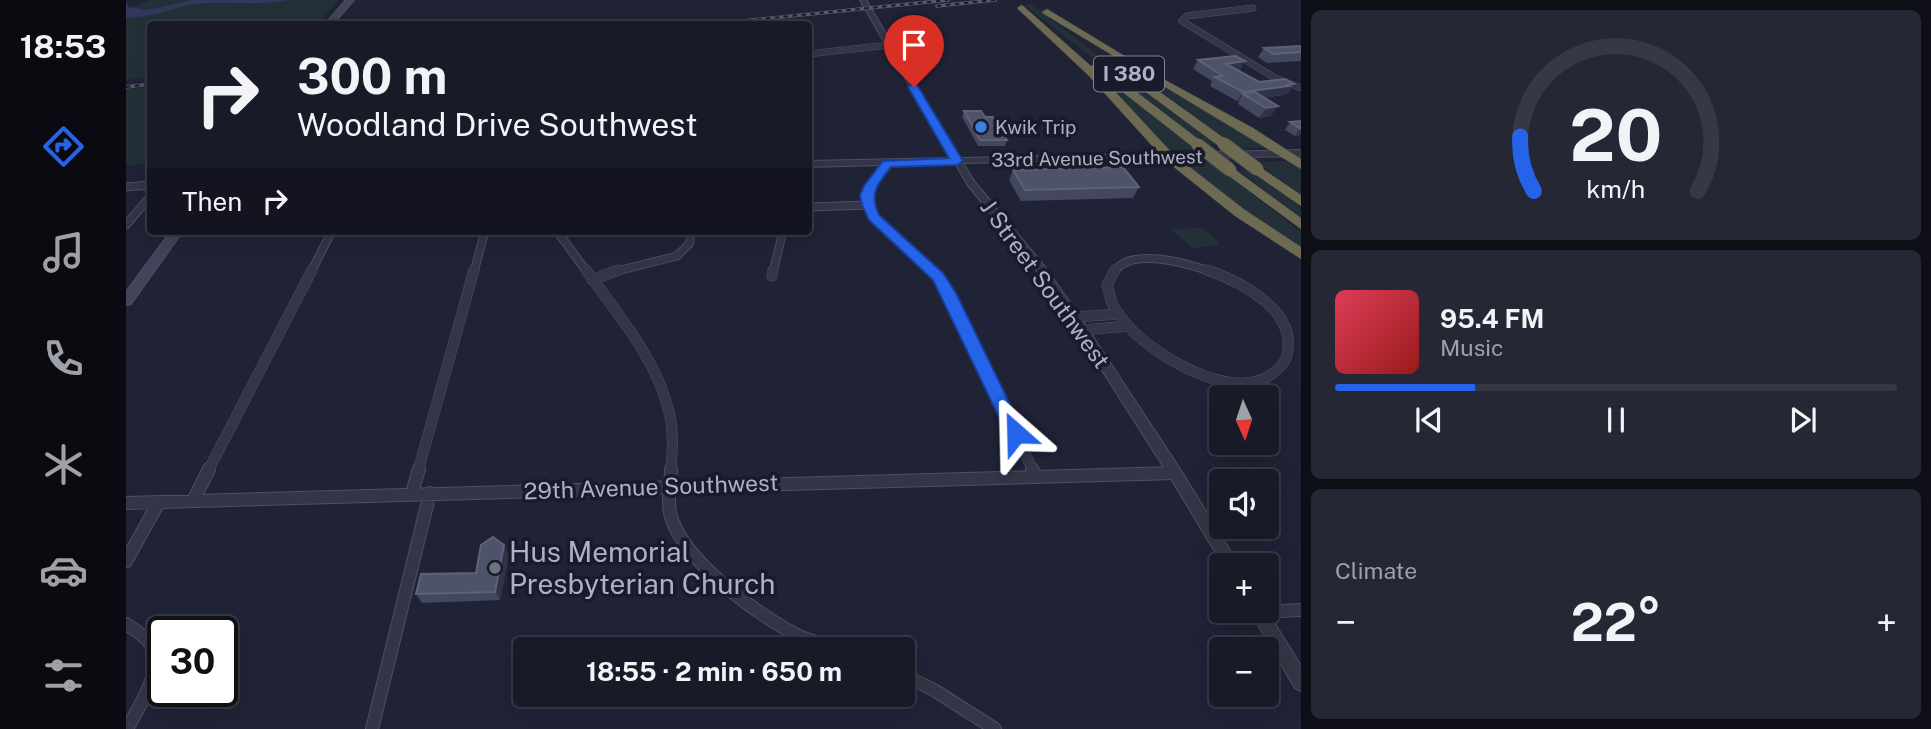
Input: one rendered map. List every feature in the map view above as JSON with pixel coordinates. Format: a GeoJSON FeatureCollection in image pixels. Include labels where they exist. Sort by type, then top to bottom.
{"type":"FeatureCollection","features":[{"type":"Feature","properties":{"kind":"highway","name":"I 380"},"geometry":{"type":"LineString","coordinates":[[1035,3],[1301,202]]}},
{"type":"Feature","properties":{"kind":"highway","name":"I 380"},"geometry":{"type":"LineString","coordinates":[[1017,4],[1301,225]]}},
{"type":"Feature","properties":{"kind":"highway"},"geometry":{"type":"LineString","coordinates":[[1017,4],[1092,73],[1168,157],[1229,205],[1301,254]]}},
{"type":"Feature","properties":{"kind":"highway"},"geometry":{"type":"LineString","coordinates":[[1047,12],[1301,165]]}},
{"type":"Feature","properties":{"kind":"main road"},"geometry":{"type":"LineString","coordinates":[[332,21],[350,0]]}},
{"type":"Feature","properties":{"kind":"main road"},"geometry":{"type":"LineString","coordinates":[[126,301],[174,235]]}},
{"type":"Feature","properties":{"kind":"street","name":"J Street Southwest"},"geometry":{"type":"LineString","coordinates":[[863,0],[975,189],[1041,269],[1083,330],[1224,553]]}},
{"type":"Feature","properties":{"kind":"street"},"geometry":{"type":"LineString","coordinates":[[1253,8],[1187,16],[1182,20],[1275,78],[1301,88]]}},
{"type":"Feature","properties":{"kind":"street"},"geometry":{"type":"LineString","coordinates":[[812,54],[889,45]]}},
{"type":"Feature","properties":{"kind":"street","name":"33rd Avenue Southwest"},"geometry":{"type":"LineString","coordinates":[[812,164],[1301,153]]}},
{"type":"Feature","properties":{"kind":"street"},"geometry":{"type":"LineString","coordinates":[[887,163],[870,186],[868,205],[874,217],[926,263],[949,293],[1036,477]]}},
{"type":"Feature","properties":{"kind":"street"},"geometry":{"type":"LineString","coordinates":[[126,187],[147,185]]}},
{"type":"Feature","properties":{"kind":"street"},"geometry":{"type":"LineString","coordinates":[[126,225],[147,200]]}},
{"type":"Feature","properties":{"kind":"street"},"geometry":{"type":"LineString","coordinates":[[812,207],[868,205]]}},
{"type":"Feature","properties":{"kind":"street"},"geometry":{"type":"LineString","coordinates":[[194,499],[330,235]]}},
{"type":"Feature","properties":{"kind":"street"},"geometry":{"type":"LineString","coordinates":[[412,493],[484,235]]}},
{"type":"Feature","properties":{"kind":"street"},"geometry":{"type":"LineString","coordinates":[[560,235],[633,335],[656,373],[670,415],[673,438],[669,511],[677,532],[694,557],[720,582],[803,637]]}},
{"type":"Feature","properties":{"kind":"street"},"geometry":{"type":"LineString","coordinates":[[592,280],[621,269],[677,256],[690,243],[690,235]]}},
{"type":"Feature","properties":{"kind":"street"},"geometry":{"type":"LineString","coordinates":[[772,275],[782,235]]}},
{"type":"Feature","properties":{"kind":"street"},"geometry":{"type":"LineString","coordinates":[[1143,260],[1178,262],[1222,275],[1269,302],[1284,318],[1291,344],[1284,363],[1275,373],[1260,380],[1223,380],[1193,372],[1165,358],[1128,326],[1119,314],[1108,289],[1112,271],[1129,262],[1143,260]]}},
{"type":"Feature","properties":{"kind":"street"},"geometry":{"type":"LineString","coordinates":[[1074,317],[1119,314]]}},
{"type":"Feature","properties":{"kind":"street"},"geometry":{"type":"LineString","coordinates":[[1083,330],[1128,326]]}},
{"type":"Feature","properties":{"kind":"street","name":"29th Avenue Southwest"},"geometry":{"type":"LineString","coordinates":[[126,503],[1175,472]]}},
{"type":"Feature","properties":{"kind":"street"},"geometry":{"type":"LineString","coordinates":[[372,729],[430,493]]}},
{"type":"Feature","properties":{"kind":"street"},"geometry":{"type":"LineString","coordinates":[[126,561],[159,502]]}},
{"type":"Feature","properties":{"kind":"street"},"geometry":{"type":"LineString","coordinates":[[1279,611],[1301,610]]}},
{"type":"Feature","properties":{"kind":"street"},"geometry":{"type":"LineString","coordinates":[[1265,623],[1301,682]]}},
{"type":"Feature","properties":{"kind":"street"},"geometry":{"type":"LineString","coordinates":[[126,624],[147,640],[154,653],[154,672],[127,729]]}},
{"type":"Feature","properties":{"kind":"street"},"geometry":{"type":"LineString","coordinates":[[915,681],[995,729]]}},
{"type":"Feature","properties":{"kind":"shaded area"},"geometry":{"type":"Polygon","coordinates":[[[150,0],[339,0],[321,21],[147,21],[147,77],[126,80],[126,9],[150,0]]]}},
{"type":"Feature","properties":{"kind":"shaded area"},"geometry":{"type":"Polygon","coordinates":[[[1031,4],[1215,144],[1205,144],[1024,5],[1031,4]]]}},
{"type":"Feature","properties":{"kind":"shaded area"},"geometry":{"type":"Polygon","coordinates":[[[1110,54],[1272,148],[1238,148],[1110,54]]]}},
{"type":"Feature","properties":{"kind":"shaded area"},"geometry":{"type":"Polygon","coordinates":[[[1077,56],[1194,149],[1167,150],[1077,56]]]}},
{"type":"Feature","properties":{"kind":"shaded area"},"geometry":{"type":"Polygon","coordinates":[[[147,87],[147,164],[126,165],[126,89],[147,87]]]}},
{"type":"Feature","properties":{"kind":"shaded area"},"geometry":{"type":"Polygon","coordinates":[[[1290,161],[1301,169],[1301,195],[1256,162],[1290,161]]]}},
{"type":"Feature","properties":{"kind":"shaded area"},"geometry":{"type":"Polygon","coordinates":[[[1183,163],[1212,163],[1301,232],[1301,252],[1238,208],[1183,163]]]}},
{"type":"Feature","properties":{"kind":"shaded area"},"geometry":{"type":"Polygon","coordinates":[[[1237,169],[1255,173],[1271,183],[1301,208],[1301,218],[1237,169]]]}},
{"type":"Feature","properties":{"kind":"shaded area"},"geometry":{"type":"Polygon","coordinates":[[[1204,228],[1220,244],[1193,249],[1171,229],[1204,228]]]}},
{"type":"Feature","properties":{"kind":"water"},"geometry":{"type":"Polygon","coordinates":[[[192,0],[288,0],[195,4],[152,15],[126,18],[126,1],[129,7],[147,10],[192,0]]]}},
{"type":"Feature","properties":{"kind":"building"},"geometry":{"type":"Polygon","coordinates":[[[1301,46],[1301,52],[1273,54],[1264,48],[1301,46]]]}},
{"type":"Feature","properties":{"kind":"building"},"geometry":{"type":"Polygon","coordinates":[[[1235,56],[1245,61],[1226,64],[1259,82],[1285,79],[1294,84],[1243,92],[1215,77],[1223,76],[1198,60],[1235,56]]]}},
{"type":"Feature","properties":{"kind":"building"},"geometry":{"type":"Polygon","coordinates":[[[1255,92],[1278,106],[1266,108],[1243,94],[1255,92]]]}},
{"type":"Feature","properties":{"kind":"building"},"geometry":{"type":"Polygon","coordinates":[[[964,111],[981,111],[985,117],[993,117],[1007,140],[980,140],[964,111]]]}},
{"type":"Feature","properties":{"kind":"building"},"geometry":{"type":"Polygon","coordinates":[[[1301,121],[1301,129],[1290,122],[1301,121]]]}},
{"type":"Feature","properties":{"kind":"building"},"geometry":{"type":"Polygon","coordinates":[[[1123,167],[1139,187],[1025,190],[1013,170],[1123,167]]]}},
{"type":"Feature","properties":{"kind":"building"},"geometry":{"type":"Polygon","coordinates":[[[493,537],[504,545],[495,592],[416,594],[421,574],[476,573],[481,545],[493,537]]]}},
{"type":"Feature","properties":{"kind":"railway"},"geometry":{"type":"LineString","coordinates":[[742,21],[948,0]]}},
{"type":"Feature","properties":{"kind":"railway"},"geometry":{"type":"LineString","coordinates":[[937,6],[995,0]]}},
{"type":"Feature","properties":{"kind":"railway"},"geometry":{"type":"LineString","coordinates":[[126,87],[147,84]]}},
{"type":"Feature","properties":{"kind":"place","name":"Kwik Trip"},"geometry":{"type":"Point","coordinates":[981,127]}},
{"type":"Feature","properties":{"kind":"place","name":"Hus Memorial Presbyterian Church"},"geometry":{"type":"Point","coordinates":[495,568]}},
{"type":"Feature","properties":{"kind":"route"},"geometry":{"type":"LineString","coordinates":[[914,87],[957,161],[887,163],[870,186],[868,205],[874,217],[926,263],[949,293],[1016,433]]}}]}
